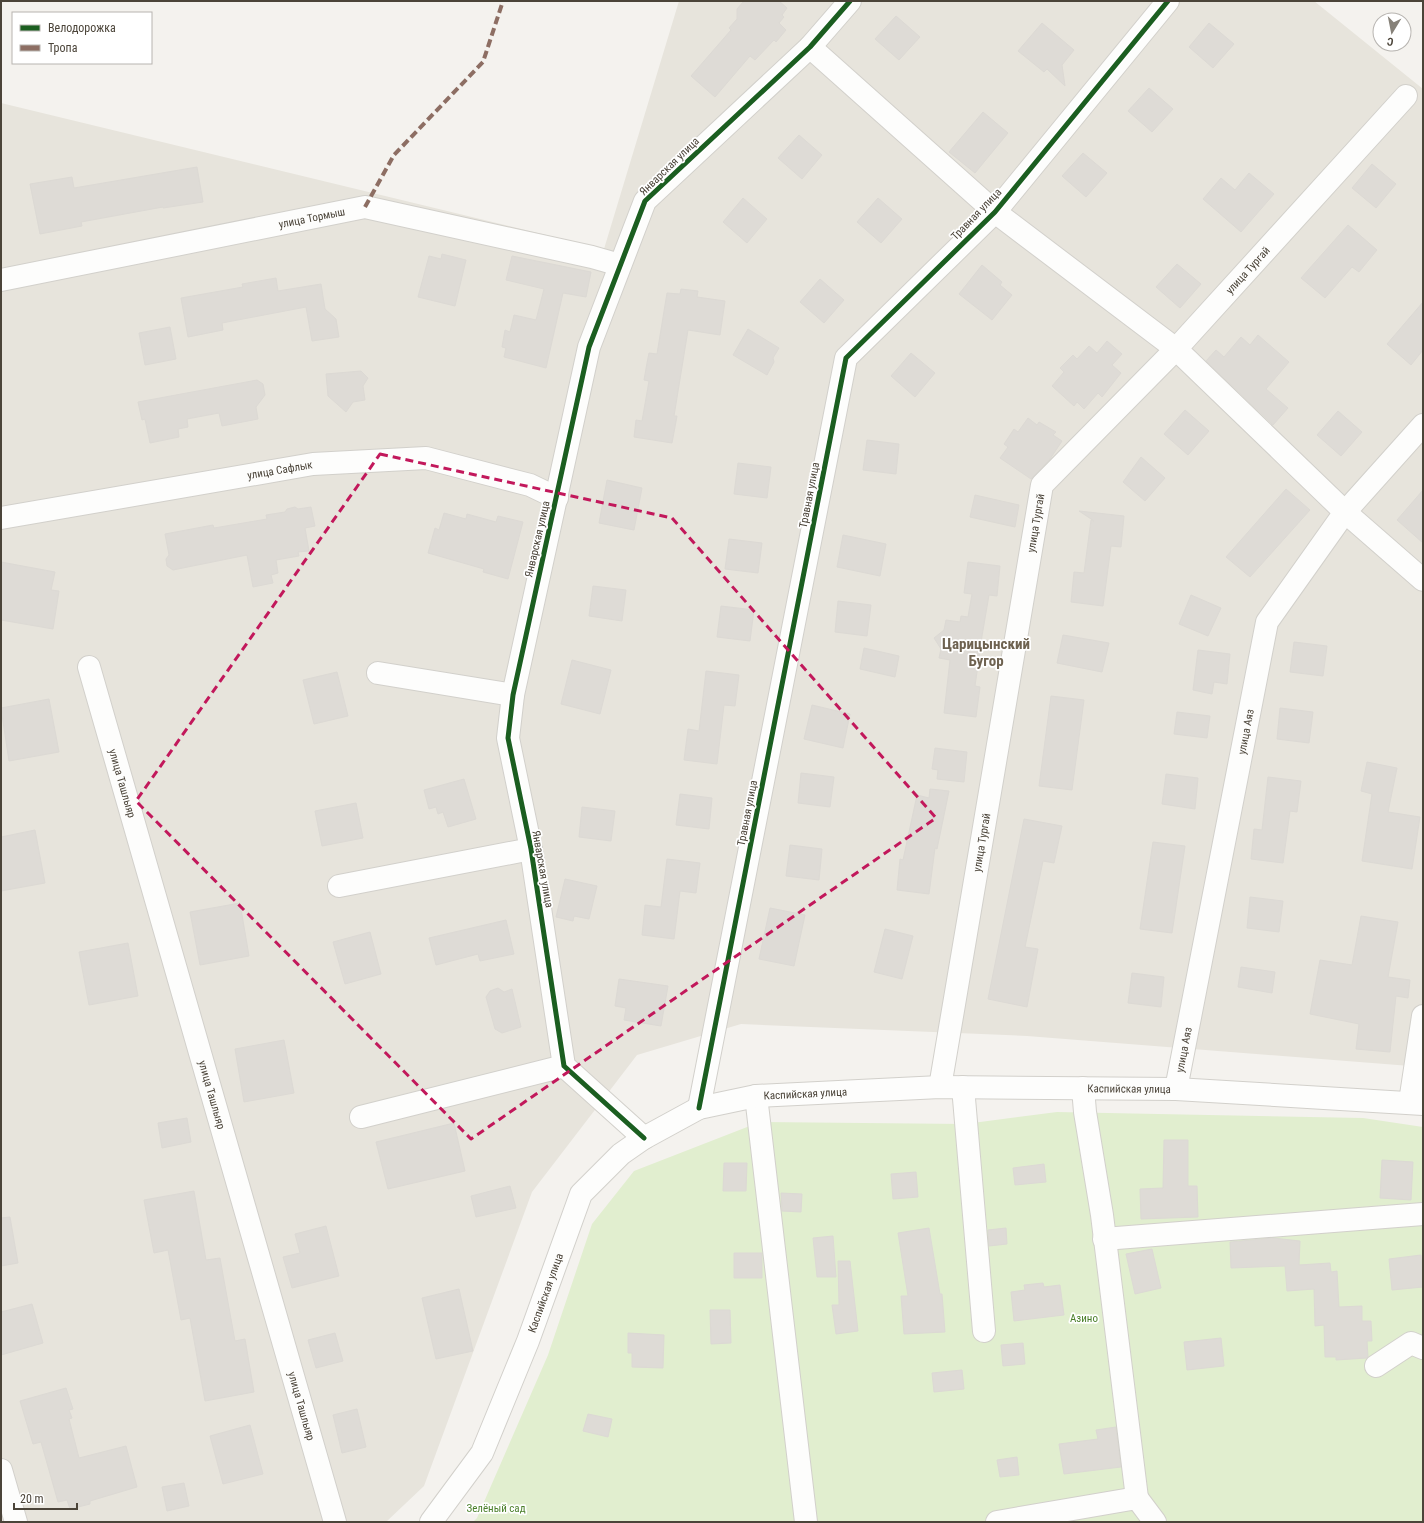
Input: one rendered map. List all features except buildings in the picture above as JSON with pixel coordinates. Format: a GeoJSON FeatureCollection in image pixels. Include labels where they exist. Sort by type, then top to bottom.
{"type":"FeatureCollection","features":[{"type":"Feature","properties":{"kind":"street","name":"Январская улица"},"geometry":{"type":"LineString","coordinates":[[564,1066],[531,849],[508,738],[513,695],[589,347],[645,201],[810,47],[850,1]]}},
{"type":"Feature","properties":{"kind":"street","name":"Травная улица"},"geometry":{"type":"LineString","coordinates":[[699,1108],[846,358],[995,212],[1168,1]]}},
{"type":"Feature","properties":{"kind":"street"},"geometry":{"type":"LineString","coordinates":[[810,47],[995,212],[1176,349],[1345,512],[1423,580]]}},
{"type":"Feature","properties":{"kind":"street","name":"улица Тургай"},"geometry":{"type":"LineString","coordinates":[[940,1087],[1042,485],[1176,349],[1406,96]]}},
{"type":"Feature","properties":{"kind":"street","name":"улица Тормыш"},"geometry":{"type":"LineString","coordinates":[[1,280],[364,207],[592,257],[620,265]]}},
{"type":"Feature","properties":{"kind":"street","name":"улица Аяз"},"geometry":{"type":"LineString","coordinates":[[1176,1089],[1267,622],[1345,512],[1423,425]]}},
{"type":"Feature","properties":{"kind":"street","name":"улица Сафлык"},"geometry":{"type":"LineString","coordinates":[[1,518],[313,464],[426,458],[530,485],[557,498]]}},
{"type":"Feature","properties":{"kind":"street","name":"улица Ташлыяр"},"geometry":{"type":"LineString","coordinates":[[89,667],[334,1522]]}},
{"type":"Feature","properties":{"kind":"street"},"geometry":{"type":"LineString","coordinates":[[378,673],[513,695]]}},
{"type":"Feature","properties":{"kind":"street"},"geometry":{"type":"LineString","coordinates":[[340,886],[531,849]]}},
{"type":"Feature","properties":{"kind":"street"},"geometry":{"type":"LineString","coordinates":[[1417,1103],[1423,1016]]}},
{"type":"Feature","properties":{"kind":"street"},"geometry":{"type":"LineString","coordinates":[[361,1118],[564,1066],[644,1138]]}},
{"type":"Feature","properties":{"kind":"street","name":"Каспийская улица"},"geometry":{"type":"LineString","coordinates":[[431,1522],[482,1453],[528,1341],[581,1194],[621,1154],[644,1138],[699,1108],[756,1096],[940,1087],[1176,1089],[1417,1103]]}},
{"type":"Feature","properties":{"kind":"street"},"geometry":{"type":"LineString","coordinates":[[963,1087],[984,1331]]}},
{"type":"Feature","properties":{"kind":"street"},"geometry":{"type":"LineString","coordinates":[[1083,1088],[1137,1498],[1155,1522]]}},
{"type":"Feature","properties":{"kind":"street"},"geometry":{"type":"LineString","coordinates":[[756,1096],[806,1522]]}},
{"type":"Feature","properties":{"kind":"street"},"geometry":{"type":"LineString","coordinates":[[1104,1239],[1423,1214]]}},
{"type":"Feature","properties":{"kind":"street"},"geometry":{"type":"LineString","coordinates":[[1376,1366],[1411,1343],[1423,1348]]}},
{"type":"Feature","properties":{"kind":"street"},"geometry":{"type":"LineString","coordinates":[[1,1470],[16,1522]]}},
{"type":"Feature","properties":{"kind":"street"},"geometry":{"type":"LineString","coordinates":[[997,1522],[1137,1498]]}},
{"type":"Feature","properties":{"kind":"highlighted area"},"geometry":{"type":"Polygon","coordinates":[[[380,454],[672,518],[936,818],[471,1139],[136,801],[380,454]]]}},
{"type":"Feature","properties":{"kind":"shaded area"},"geometry":{"type":"Polygon","coordinates":[[[679,1],[1314,1],[1372,48],[1372,52],[1377,52],[1423,89],[1423,1067],[1027,1036],[741,1024],[637,1055],[532,1192],[424,1486],[386,1522],[1,1522],[1,103],[604,249],[679,1]]]}},
{"type":"Feature","properties":{"kind":"green space","name":"Азино"},"geometry":{"type":"Polygon","coordinates":[[[1057,1112],[1363,1118],[1423,1127],[1423,1522],[473,1522],[477,1518],[548,1355],[592,1224],[634,1171],[760,1122],[965,1124],[1057,1112]]]}},
{"type":"Feature","properties":{"kind":"marked path"},"geometry":{"type":"LineString","coordinates":[[365,207],[394,155],[483,62],[503,1]]}},
{"type":"Feature","properties":{"kind":"cycle path"},"geometry":{"type":"LineString","coordinates":[[644,1138],[564,1066],[531,849],[508,738],[513,695],[589,347],[645,201],[810,47],[850,1]]}},
{"type":"Feature","properties":{"kind":"cycle path"},"geometry":{"type":"LineString","coordinates":[[699,1108],[846,358],[995,212],[1168,1]]}},
{"type":"Feature","properties":{"kind":"district","name":"Царицынский Бугор"},"geometry":{"type":"Point","coordinates":[986,652]}},
{"type":"Feature","properties":{"kind":"park label","name":"Зелёный сад"},"geometry":{"type":"Point","coordinates":[496,1508]}}]}
